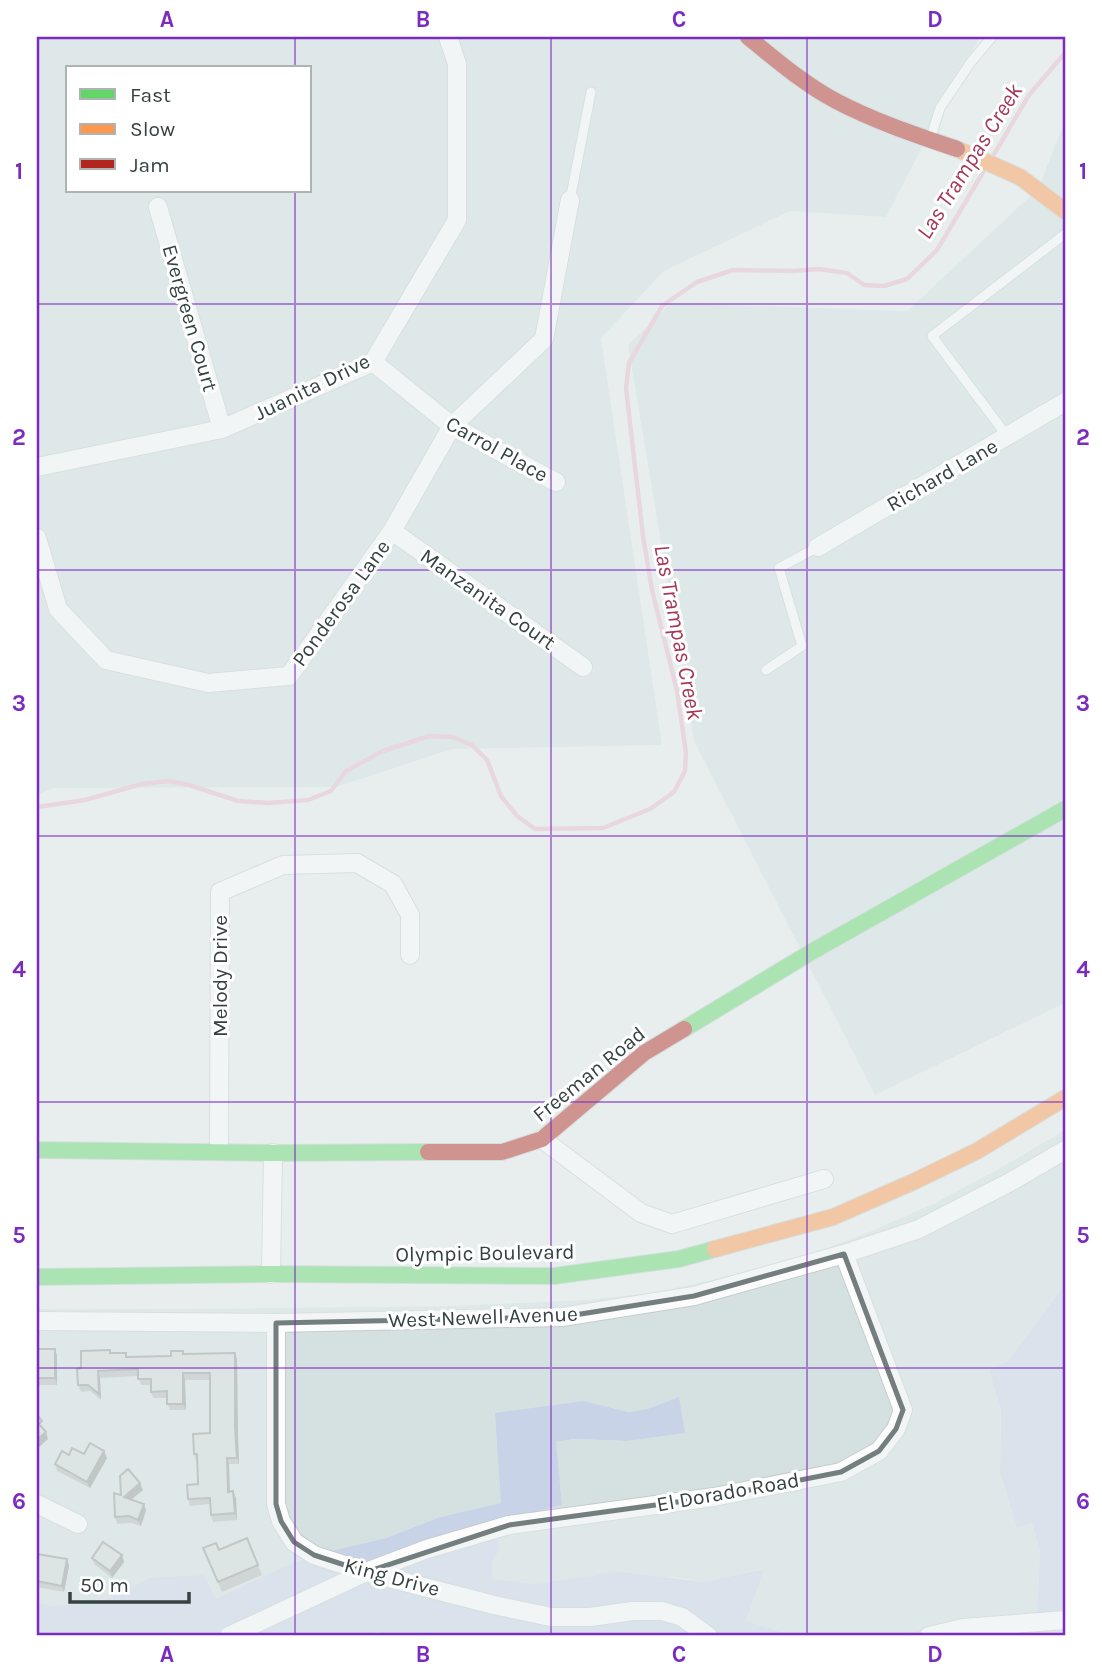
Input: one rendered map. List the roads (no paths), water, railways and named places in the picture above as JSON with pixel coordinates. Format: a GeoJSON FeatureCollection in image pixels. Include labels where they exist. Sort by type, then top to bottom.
{"type":"FeatureCollection","features":[{"type":"Feature","properties":{"kind":"street","name":"Juanita Drive"},"geometry":{"type":"LineString","coordinates":[[37,467],[222,429],[373,362],[457,220],[457,64],[448,37]]}},
{"type":"Feature","properties":{"kind":"street"},"geometry":{"type":"LineString","coordinates":[[748,37],[793,74],[834,100],[873,119],[964,152],[1020,177],[1065,211]]}},
{"type":"Feature","properties":{"kind":"street","name":"Ponderosa Lane"},"geometry":{"type":"LineString","coordinates":[[37,538],[58,608],[106,660],[208,682],[289,676],[392,531],[452,426],[544,339],[570,200]]}},
{"type":"Feature","properties":{"kind":"street","name":"Evergreen Court"},"geometry":{"type":"LineString","coordinates":[[158,207],[222,429]]}},
{"type":"Feature","properties":{"kind":"street","name":"Carrol Place"},"geometry":{"type":"LineString","coordinates":[[373,362],[452,426],[556,482]]}},
{"type":"Feature","properties":{"kind":"street","name":"Richard Lane"},"geometry":{"type":"LineString","coordinates":[[818,547],[1065,402]]}},
{"type":"Feature","properties":{"kind":"street","name":"Manzanita Court"},"geometry":{"type":"LineString","coordinates":[[392,531],[583,667]]}},
{"type":"Feature","properties":{"kind":"street","name":"Freeman Road"},"geometry":{"type":"LineString","coordinates":[[37,1150],[502,1152],[542,1139],[644,1053],[813,950],[1065,809]]}},
{"type":"Feature","properties":{"kind":"street","name":"Melody Drive"},"geometry":{"type":"LineString","coordinates":[[219,1151],[220,892],[283,865],[357,863],[393,884],[410,915],[410,955]]}},
{"type":"Feature","properties":{"kind":"street","name":"Olympic Boulevard"},"geometry":{"type":"LineString","coordinates":[[37,1277],[271,1274],[554,1276],[679,1259],[834,1217],[977,1151],[1065,1097]]}},
{"type":"Feature","properties":{"kind":"street"},"geometry":{"type":"LineString","coordinates":[[542,1139],[641,1213],[672,1224],[824,1179]]}},
{"type":"Feature","properties":{"kind":"street","name":"West Newell Avenue"},"geometry":{"type":"LineString","coordinates":[[37,1321],[276,1323],[562,1317],[694,1296],[844,1254],[919,1229],[1065,1150]]}},
{"type":"Feature","properties":{"kind":"street"},"geometry":{"type":"LineString","coordinates":[[271,1274],[273,1153]]}},
{"type":"Feature","properties":{"kind":"street","name":"El Dorado Road"},"geometry":{"type":"LineString","coordinates":[[229,1636],[366,1572],[427,1549],[509,1525],[727,1495],[841,1472],[879,1451],[896,1429],[902,1410],[844,1254]]}},
{"type":"Feature","properties":{"kind":"street","name":"King Drive"},"geometry":{"type":"LineString","coordinates":[[276,1323],[276,1504],[281,1521],[294,1542],[314,1555],[366,1572],[494,1605],[551,1617],[590,1617],[633,1611],[662,1611],[682,1617],[708,1636]]}},
{"type":"Feature","properties":{"kind":"street"},"geometry":{"type":"LineString","coordinates":[[37,1504],[78,1524]]}},
{"type":"Feature","properties":{"kind":"street"},"geometry":{"type":"LineString","coordinates":[[929,1636],[963,1628],[1065,1620]]}},
{"type":"Feature","properties":{"kind":"lane"},"geometry":{"type":"LineString","coordinates":[[930,139],[940,108],[971,62],[992,37]]}},
{"type":"Feature","properties":{"kind":"lane"},"geometry":{"type":"LineString","coordinates":[[570,200],[591,92]]}},
{"type":"Feature","properties":{"kind":"lane"},"geometry":{"type":"LineString","coordinates":[[1007,436],[932,336],[1065,233]]}},
{"type":"Feature","properties":{"kind":"lane"},"geometry":{"type":"LineString","coordinates":[[766,670],[802,646],[779,568],[818,547]]}},
{"type":"Feature","properties":{"kind":"waterway","name":"Las Trampas Creek"},"geometry":{"type":"LineString","coordinates":[[993,156],[1029,95],[1065,53]]}},
{"type":"Feature","properties":{"kind":"waterway","name":"Las Trampas Creek"},"geometry":{"type":"LineString","coordinates":[[37,807],[85,800],[142,784],[169,781],[238,801],[268,803],[308,800],[331,791],[346,771],[383,751],[429,736],[453,737],[472,745],[487,760],[501,796],[517,816],[535,829],[603,828],[650,809],[674,792],[685,771],[686,753],[677,691],[652,590],[643,536],[626,388],[629,363],[662,306],[697,282],[733,270],[818,269],[847,273],[864,285],[884,286],[907,279],[937,250],[985,169]]}}]}
